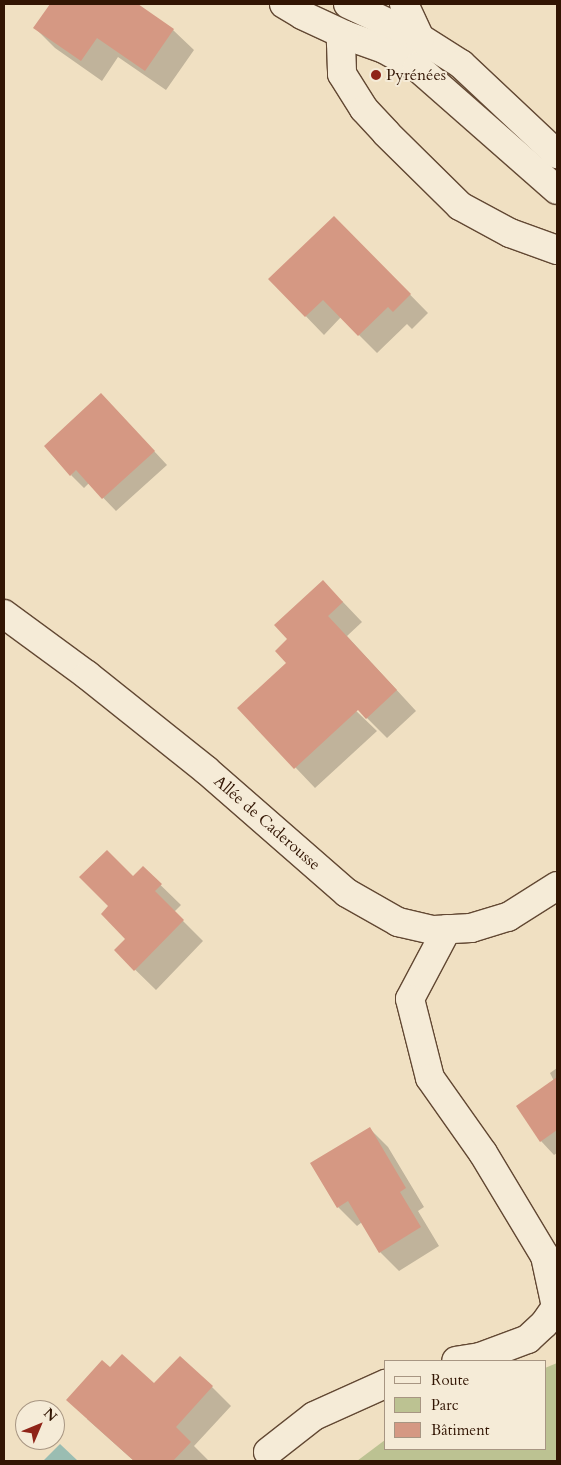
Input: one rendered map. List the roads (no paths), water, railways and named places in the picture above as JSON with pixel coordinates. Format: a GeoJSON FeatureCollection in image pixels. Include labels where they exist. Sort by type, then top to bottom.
{"type":"FeatureCollection","features":[{"type":"Feature","properties":{"kind":"street"},"geometry":{"type":"LineString","coordinates":[[284,4],[345,35],[384,49],[417,67],[557,190]]}},
{"type":"Feature","properties":{"kind":"street"},"geometry":{"type":"LineString","coordinates":[[340,4],[345,35]]}},
{"type":"Feature","properties":{"kind":"street"},"geometry":{"type":"LineString","coordinates":[[348,4],[377,10],[461,64],[557,154]]}},
{"type":"Feature","properties":{"kind":"street"},"geometry":{"type":"LineString","coordinates":[[404,4],[420,38]]}},
{"type":"Feature","properties":{"kind":"street"},"geometry":{"type":"LineString","coordinates":[[377,10],[345,35],[341,43],[342,74],[364,109],[460,206],[510,233],[557,250]]}},
{"type":"Feature","properties":{"kind":"street","name":"Allée de Caderousse"},"geometry":{"type":"LineString","coordinates":[[4,614],[87,675],[206,770],[347,893],[398,922],[434,930],[471,928],[508,917],[557,886]]}},
{"type":"Feature","properties":{"kind":"street"},"geometry":{"type":"LineString","coordinates":[[447,929],[410,999],[430,1078],[483,1153],[545,1256],[556,1306],[544,1324],[528,1339],[480,1357],[462,1360]]}},
{"type":"Feature","properties":{"kind":"street"},"geometry":{"type":"LineString","coordinates":[[268,1452],[314,1416],[384,1384]]}},
{"type":"Feature","properties":{"kind":"water"},"geometry":{"type":"Polygon","coordinates":[[[65,1449],[78,1461],[43,1461],[54,1450],[65,1449]]]}},
{"type":"Feature","properties":{"kind":"place","name":"Pyrénées"},"geometry":{"type":"Point","coordinates":[376,75]}}]}
